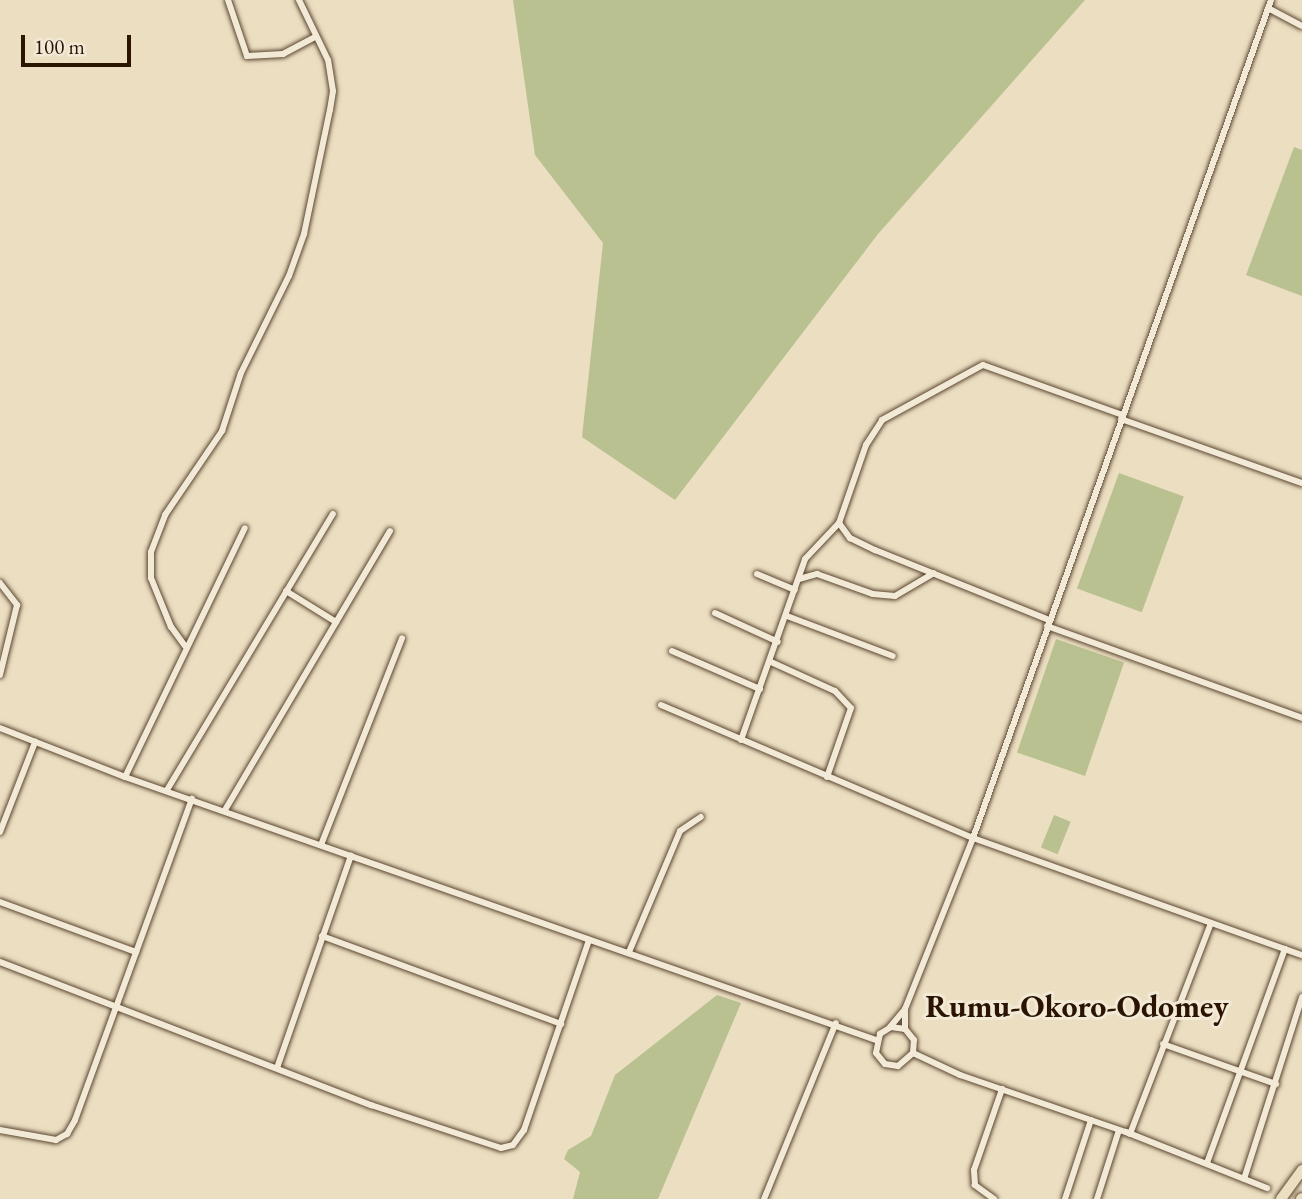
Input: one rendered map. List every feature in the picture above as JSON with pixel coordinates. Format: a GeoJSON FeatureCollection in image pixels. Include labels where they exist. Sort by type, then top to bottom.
{"type":"FeatureCollection","features":[{"type":"Feature","properties":{"kind":"main road"},"geometry":{"type":"LineString","coordinates":[[1281,1199],[1302,1170]]}},
{"type":"Feature","properties":{"kind":"street"},"geometry":{"type":"LineString","coordinates":[[228,0],[247,56],[283,54],[316,37]]}},
{"type":"Feature","properties":{"kind":"street"},"geometry":{"type":"LineString","coordinates":[[185,646],[172,627],[151,578],[151,552],[165,515],[222,431],[233,392],[279,301],[304,234],[333,91],[328,60],[299,0]]}},
{"type":"Feature","properties":{"kind":"street"},"geometry":{"type":"LineString","coordinates":[[905,1009],[905,1029],[914,1040],[914,1054],[904,1064],[891,1066],[876,1053],[876,1040],[905,1009],[973,838],[1271,0]]}},
{"type":"Feature","properties":{"kind":"street"},"geometry":{"type":"LineString","coordinates":[[1268,8],[1302,26]]}},
{"type":"Feature","properties":{"kind":"street"},"geometry":{"type":"LineString","coordinates":[[741,740],[771,662],[805,559],[839,523],[874,428],[892,414],[946,390],[978,366],[1302,483]]}},
{"type":"Feature","properties":{"kind":"street"},"geometry":{"type":"LineString","coordinates":[[167,790],[333,514]]}},
{"type":"Feature","properties":{"kind":"street"},"geometry":{"type":"LineString","coordinates":[[839,523],[850,538],[1048,623],[1302,718]]}},
{"type":"Feature","properties":{"kind":"street"},"geometry":{"type":"LineString","coordinates":[[125,777],[185,646],[245,528]]}},
{"type":"Feature","properties":{"kind":"street"},"geometry":{"type":"LineString","coordinates":[[225,810],[390,531]]}},
{"type":"Feature","properties":{"kind":"street"},"geometry":{"type":"LineString","coordinates":[[757,573],[795,590]]}},
{"type":"Feature","properties":{"kind":"street"},"geometry":{"type":"LineString","coordinates":[[799,579],[817,574],[873,594],[895,596],[934,573]]}},
{"type":"Feature","properties":{"kind":"street"},"geometry":{"type":"LineString","coordinates":[[0,583],[17,605],[0,675]]}},
{"type":"Feature","properties":{"kind":"street"},"geometry":{"type":"LineString","coordinates":[[286,591],[336,622]]}},
{"type":"Feature","properties":{"kind":"street"},"geometry":{"type":"LineString","coordinates":[[715,613],[778,642]]}},
{"type":"Feature","properties":{"kind":"street"},"geometry":{"type":"LineString","coordinates":[[787,616],[893,656]]}},
{"type":"Feature","properties":{"kind":"street"},"geometry":{"type":"LineString","coordinates":[[321,845],[402,639]]}},
{"type":"Feature","properties":{"kind":"street"},"geometry":{"type":"LineString","coordinates":[[672,651],[760,689]]}},
{"type":"Feature","properties":{"kind":"street"},"geometry":{"type":"LineString","coordinates":[[771,662],[835,691],[851,708],[827,778]]}},
{"type":"Feature","properties":{"kind":"street"},"geometry":{"type":"LineString","coordinates":[[661,705],[973,838],[1302,955]]}},
{"type":"Feature","properties":{"kind":"street"},"geometry":{"type":"LineString","coordinates":[[0,728],[125,777],[589,940],[836,1023],[876,1040]]}},
{"type":"Feature","properties":{"kind":"street"},"geometry":{"type":"LineString","coordinates":[[0,832],[35,742]]}},
{"type":"Feature","properties":{"kind":"street"},"geometry":{"type":"LineString","coordinates":[[0,1130],[56,1140],[67,1134],[117,1007],[192,799]]}},
{"type":"Feature","properties":{"kind":"street"},"geometry":{"type":"LineString","coordinates":[[629,953],[680,831],[701,817]]}},
{"type":"Feature","properties":{"kind":"street"},"geometry":{"type":"LineString","coordinates":[[277,1068],[351,855]]}},
{"type":"Feature","properties":{"kind":"street"},"geometry":{"type":"LineString","coordinates":[[0,902],[136,952]]}},
{"type":"Feature","properties":{"kind":"street"},"geometry":{"type":"LineString","coordinates":[[1130,1134],[1211,923]]}},
{"type":"Feature","properties":{"kind":"street"},"geometry":{"type":"LineString","coordinates":[[322,936],[561,1024]]}},
{"type":"Feature","properties":{"kind":"street"},"geometry":{"type":"LineString","coordinates":[[0,962],[476,1143],[501,1148],[513,1145],[524,1130],[589,940]]}},
{"type":"Feature","properties":{"kind":"street"},"geometry":{"type":"LineString","coordinates":[[1207,1163],[1285,949]]}},
{"type":"Feature","properties":{"kind":"street"},"geometry":{"type":"LineString","coordinates":[[1244,1179],[1302,997]]}},
{"type":"Feature","properties":{"kind":"street"},"geometry":{"type":"LineString","coordinates":[[764,1199],[836,1023]]}},
{"type":"Feature","properties":{"kind":"street"},"geometry":{"type":"LineString","coordinates":[[891,1027],[905,1029]]}},
{"type":"Feature","properties":{"kind":"street"},"geometry":{"type":"LineString","coordinates":[[1163,1044],[1276,1084]]}},
{"type":"Feature","properties":{"kind":"street"},"geometry":{"type":"LineString","coordinates":[[914,1054],[1267,1188]]}},
{"type":"Feature","properties":{"kind":"street"},"geometry":{"type":"LineString","coordinates":[[994,1199],[975,1185],[974,1170],[1002,1089]]}},
{"type":"Feature","properties":{"kind":"street"},"geometry":{"type":"LineString","coordinates":[[1065,1199],[1091,1120]]}},
{"type":"Feature","properties":{"kind":"street"},"geometry":{"type":"LineString","coordinates":[[1097,1199],[1119,1130]]}},
{"type":"Feature","properties":{"kind":"green space"},"geometry":{"type":"Polygon","coordinates":[[[513,0],[1085,0],[878,234],[675,500],[582,437],[603,243],[535,155],[513,0]]]}},
{"type":"Feature","properties":{"kind":"green space"},"geometry":{"type":"Polygon","coordinates":[[[1294,147],[1302,150],[1302,296],[1246,275],[1294,147]]]}},
{"type":"Feature","properties":{"kind":"green space"},"geometry":{"type":"Polygon","coordinates":[[[1119,473],[1184,497],[1142,612],[1077,589],[1119,473]]]}},
{"type":"Feature","properties":{"kind":"green space"},"geometry":{"type":"Polygon","coordinates":[[[1056,639],[1124,662],[1085,776],[1017,752],[1056,639]]]}},
{"type":"Feature","properties":{"kind":"green space"},"geometry":{"type":"Polygon","coordinates":[[[1054,815],[1071,822],[1058,854],[1041,847],[1054,815]]]}},
{"type":"Feature","properties":{"kind":"green space"},"geometry":{"type":"Polygon","coordinates":[[[717,995],[741,1003],[658,1199],[573,1199],[580,1172],[564,1159],[568,1150],[591,1136],[615,1075],[717,995]]]}},
{"type":"Feature","properties":{"kind":"district","name":"Rumu-Okoro-Odomey"},"geometry":{"type":"Point","coordinates":[1077,1006]}}]}
